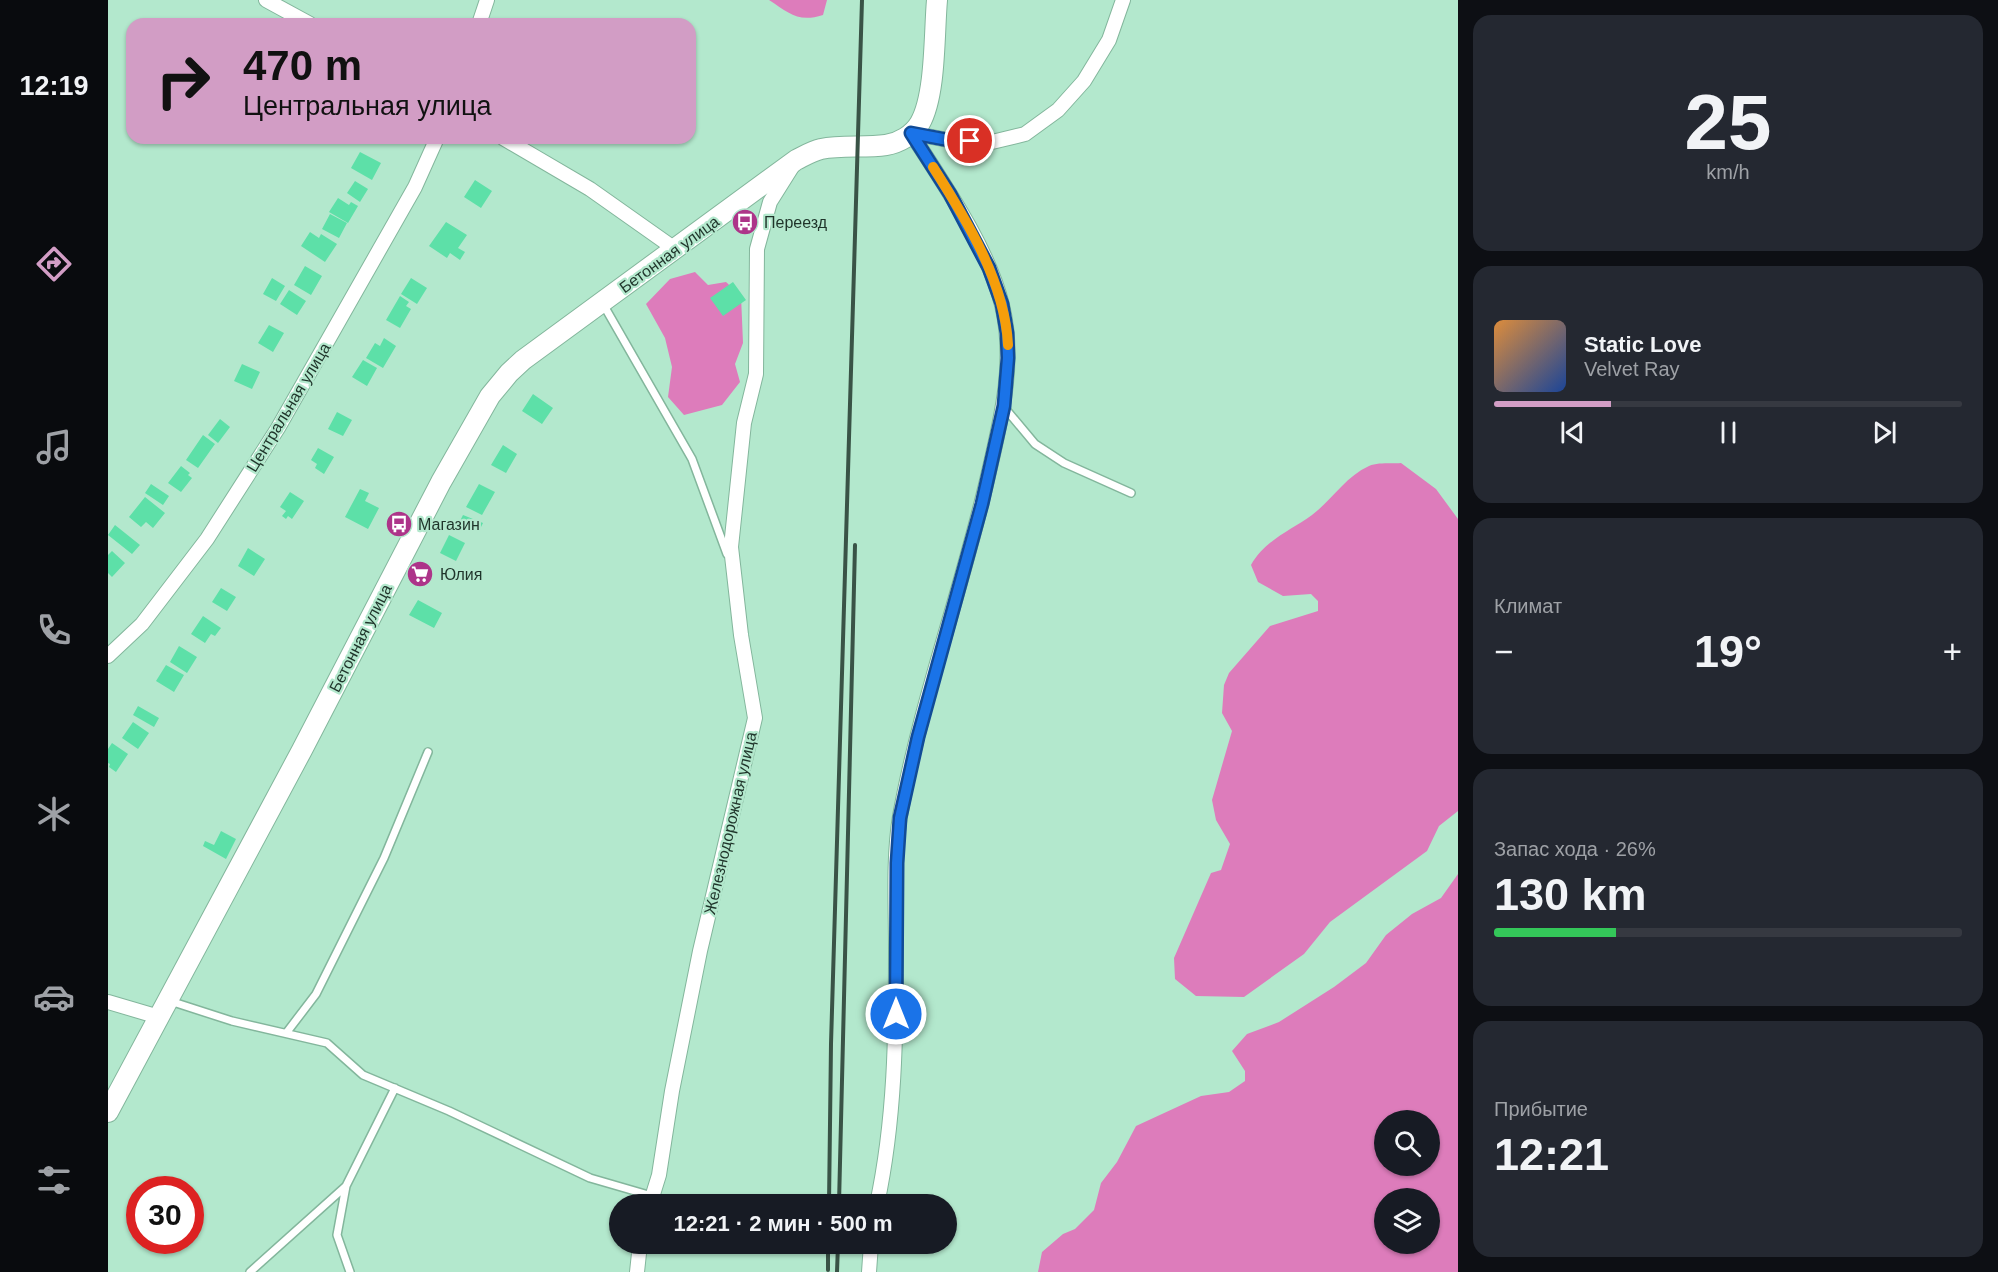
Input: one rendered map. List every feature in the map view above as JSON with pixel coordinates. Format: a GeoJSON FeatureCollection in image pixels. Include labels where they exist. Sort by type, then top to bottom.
{"type":"FeatureCollection","features":[{"type":"Feature","properties":{"kind":"main road"},"geometry":{"type":"LineString","coordinates":[[804,156],[823,149],[888,145],[900,141],[919,124],[927,101],[931,79],[937,0]]}},
{"type":"Feature","properties":{"kind":"main road","name":"Бетонная улица"},"geometry":{"type":"LineString","coordinates":[[108,1112],[302,750],[441,482],[490,396],[523,360],[804,156]]}},
{"type":"Feature","properties":{"kind":"street"},"geometry":{"type":"LineString","coordinates":[[266,0],[299,18]]}},
{"type":"Feature","properties":{"kind":"street"},"geometry":{"type":"LineString","coordinates":[[481,18],[487,0]]}},
{"type":"Feature","properties":{"kind":"street"},"geometry":{"type":"LineString","coordinates":[[911,133],[948,140],[992,142],[1025,134],[1058,110],[1084,81],[1109,40],[1123,0]]}},
{"type":"Feature","properties":{"kind":"street"},"geometry":{"type":"LineString","coordinates":[[880,1194],[886,1164],[896,1058],[897,863],[900,818],[918,737],[982,504],[1004,406],[1008,358],[1002,304],[989,268],[950,194],[911,133]]}},
{"type":"Feature","properties":{"kind":"street","name":"Центральная улица"},"geometry":{"type":"LineString","coordinates":[[108,656],[142,624],[207,539],[278,428],[415,187],[434,144]]}},
{"type":"Feature","properties":{"kind":"street"},"geometry":{"type":"LineString","coordinates":[[513,144],[590,189],[675,249]]}},
{"type":"Feature","properties":{"kind":"street","name":"Железнодорожная улица"},"geometry":{"type":"LineString","coordinates":[[653,1194],[659,1175],[672,1090],[700,951],[755,718],[731,547],[744,423],[756,374],[757,249],[770,202],[804,156]]}},
{"type":"Feature","properties":{"kind":"street"},"geometry":{"type":"LineString","coordinates":[[108,1002],[163,1008]]}},
{"type":"Feature","properties":{"kind":"street"},"geometry":{"type":"LineString","coordinates":[[637,1272],[639,1254]]}},
{"type":"Feature","properties":{"kind":"street"},"geometry":{"type":"LineString","coordinates":[[869,1272],[870,1254]]}},
{"type":"Feature","properties":{"kind":"lane"},"geometry":{"type":"LineString","coordinates":[[602,302],[692,459],[734,571]]}},
{"type":"Feature","properties":{"kind":"lane"},"geometry":{"type":"LineString","coordinates":[[1004,406],[1035,444],[1064,463],[1131,493]]}},
{"type":"Feature","properties":{"kind":"lane"},"geometry":{"type":"LineString","coordinates":[[287,1032],[316,994],[384,858],[428,752]]}},
{"type":"Feature","properties":{"kind":"lane"},"geometry":{"type":"LineString","coordinates":[[163,1008],[287,1032],[327,1043],[363,1075],[449,1111],[590,1178],[634,1194]]}},
{"type":"Feature","properties":{"kind":"lane"},"geometry":{"type":"LineString","coordinates":[[350,1272],[338,1234],[346,1186],[395,1088]]}},
{"type":"Feature","properties":{"kind":"lane"},"geometry":{"type":"LineString","coordinates":[[250,1272],[346,1186]]}},
{"type":"Feature","properties":{"kind":"shaded area"},"geometry":{"type":"Polygon","coordinates":[[[769,0],[827,0],[823,15],[807,18],[794,15],[769,0]]]}},
{"type":"Feature","properties":{"kind":"shaded area"},"geometry":{"type":"Polygon","coordinates":[[[695,272],[708,285],[726,282],[741,296],[743,343],[735,364],[740,382],[722,405],[684,415],[668,397],[672,367],[665,338],[646,304],[670,279],[695,272]]]}},
{"type":"Feature","properties":{"kind":"shaded area"},"geometry":{"type":"Polygon","coordinates":[[[1401,463],[1436,489],[1458,519],[1458,811],[1439,826],[1427,851],[1330,922],[1304,954],[1244,997],[1196,996],[1175,979],[1174,958],[1211,873],[1221,870],[1230,844],[1216,820],[1212,800],[1232,731],[1222,713],[1224,685],[1229,673],[1270,626],[1318,611],[1318,601],[1311,594],[1283,596],[1258,582],[1251,565],[1271,542],[1312,515],[1360,471],[1377,464],[1401,463]]]}},
{"type":"Feature","properties":{"kind":"shaded area"},"geometry":{"type":"Polygon","coordinates":[[[1458,874],[1458,1272],[1038,1272],[1042,1252],[1063,1234],[1075,1229],[1094,1210],[1101,1183],[1117,1162],[1136,1126],[1201,1096],[1229,1092],[1245,1081],[1245,1071],[1232,1051],[1247,1034],[1279,1022],[1334,987],[1366,963],[1386,935],[1412,914],[1441,898],[1458,874]]]}},
{"type":"Feature","properties":{"kind":"building"},"geometry":{"type":"Polygon","coordinates":[[[360,152],[381,163],[372,180],[351,168],[360,152]]]}},
{"type":"Feature","properties":{"kind":"building"},"geometry":{"type":"Polygon","coordinates":[[[475,180],[492,191],[481,208],[464,197],[475,180]]]}},
{"type":"Feature","properties":{"kind":"building"},"geometry":{"type":"Polygon","coordinates":[[[355,181],[368,189],[360,202],[347,193],[355,181]]]}},
{"type":"Feature","properties":{"kind":"building"},"geometry":{"type":"Polygon","coordinates":[[[338,198],[349,205],[351,202],[358,206],[348,223],[329,212],[338,198]]]}},
{"type":"Feature","properties":{"kind":"building"},"geometry":{"type":"Polygon","coordinates":[[[330,214],[347,223],[339,238],[322,229],[330,214]]]}},
{"type":"Feature","properties":{"kind":"building"},"geometry":{"type":"Polygon","coordinates":[[[446,222],[467,235],[458,248],[465,252],[460,260],[450,253],[447,258],[429,246],[446,222]]]}},
{"type":"Feature","properties":{"kind":"building"},"geometry":{"type":"Polygon","coordinates":[[[310,232],[319,238],[321,234],[337,244],[325,262],[301,246],[310,232]]]}},
{"type":"Feature","properties":{"kind":"building"},"geometry":{"type":"Polygon","coordinates":[[[305,266],[322,276],[311,295],[294,285],[305,266]]]}},
{"type":"Feature","properties":{"kind":"building"},"geometry":{"type":"Polygon","coordinates":[[[272,278],[285,286],[276,301],[263,294],[272,278]]]}},
{"type":"Feature","properties":{"kind":"building"},"geometry":{"type":"Polygon","coordinates":[[[411,278],[427,288],[417,304],[401,294],[411,278]]]}},
{"type":"Feature","properties":{"kind":"building"},"geometry":{"type":"Polygon","coordinates":[[[733,282],[746,300],[723,316],[710,298],[733,282]]]}},
{"type":"Feature","properties":{"kind":"building"},"geometry":{"type":"Polygon","coordinates":[[[289,290],[306,301],[297,315],[280,304],[289,290]]]}},
{"type":"Feature","properties":{"kind":"building"},"geometry":{"type":"Polygon","coordinates":[[[400,296],[409,302],[406,306],[411,309],[400,328],[386,320],[400,296]]]}},
{"type":"Feature","properties":{"kind":"building"},"geometry":{"type":"Polygon","coordinates":[[[269,325],[284,333],[273,352],[258,343],[269,325]]]}},
{"type":"Feature","properties":{"kind":"building"},"geometry":{"type":"Polygon","coordinates":[[[384,338],[396,346],[383,368],[366,358],[375,343],[380,346],[384,338]]]}},
{"type":"Feature","properties":{"kind":"building"},"geometry":{"type":"Polygon","coordinates":[[[363,360],[377,368],[367,386],[352,377],[363,360]]]}},
{"type":"Feature","properties":{"kind":"building"},"geometry":{"type":"Polygon","coordinates":[[[242,364],[260,372],[252,389],[234,381],[242,364]]]}},
{"type":"Feature","properties":{"kind":"building"},"geometry":{"type":"Polygon","coordinates":[[[533,394],[553,408],[542,424],[522,411],[533,394]]]}},
{"type":"Feature","properties":{"kind":"building"},"geometry":{"type":"Polygon","coordinates":[[[337,412],[352,420],[343,436],[328,429],[337,412]]]}},
{"type":"Feature","properties":{"kind":"building"},"geometry":{"type":"Polygon","coordinates":[[[220,419],[230,427],[218,443],[208,435],[220,419]]]}},
{"type":"Feature","properties":{"kind":"building"},"geometry":{"type":"Polygon","coordinates":[[[203,435],[215,444],[198,468],[186,460],[203,435]]]}},
{"type":"Feature","properties":{"kind":"building"},"geometry":{"type":"Polygon","coordinates":[[[503,445],[517,454],[506,473],[491,465],[503,445]]]}},
{"type":"Feature","properties":{"kind":"building"},"geometry":{"type":"Polygon","coordinates":[[[318,448],[334,457],[324,474],[315,468],[317,464],[311,460],[318,448]]]}},
{"type":"Feature","properties":{"kind":"building"},"geometry":{"type":"Polygon","coordinates":[[[181,466],[190,473],[188,475],[192,478],[181,492],[168,483],[181,466]]]}},
{"type":"Feature","properties":{"kind":"building"},"geometry":{"type":"Polygon","coordinates":[[[151,484],[169,496],[163,505],[145,493],[151,484]]]}},
{"type":"Feature","properties":{"kind":"building"},"geometry":{"type":"Polygon","coordinates":[[[479,484],[495,492],[482,515],[466,507],[479,484]]]}},
{"type":"Feature","properties":{"kind":"building"},"geometry":{"type":"Polygon","coordinates":[[[360,489],[369,493],[365,501],[379,508],[368,529],[345,517],[360,489]]]}},
{"type":"Feature","properties":{"kind":"building"},"geometry":{"type":"Polygon","coordinates":[[[290,492],[304,501],[292,519],[288,516],[286,519],[282,516],[286,511],[280,507],[290,492]]]}},
{"type":"Feature","properties":{"kind":"building"},"geometry":{"type":"Polygon","coordinates":[[[145,497],[165,513],[153,528],[146,522],[141,527],[129,517],[145,497]]]}},
{"type":"Feature","properties":{"kind":"building"},"geometry":{"type":"Polygon","coordinates":[[[463,515],[483,523],[479,531],[459,523],[463,515]]]}},
{"type":"Feature","properties":{"kind":"building"},"geometry":{"type":"Polygon","coordinates":[[[115,525],[140,545],[132,554],[108,535],[115,525]]]}},
{"type":"Feature","properties":{"kind":"building"},"geometry":{"type":"Polygon","coordinates":[[[449,535],[465,543],[456,561],[440,553],[449,535]]]}},
{"type":"Feature","properties":{"kind":"building"},"geometry":{"type":"Polygon","coordinates":[[[248,548],[265,559],[254,576],[238,566],[248,548]]]}},
{"type":"Feature","properties":{"kind":"building"},"geometry":{"type":"Polygon","coordinates":[[[112,551],[125,563],[112,577],[108,573],[108,555],[112,551]]]}},
{"type":"Feature","properties":{"kind":"building"},"geometry":{"type":"Polygon","coordinates":[[[420,566],[430,572],[421,586],[411,580],[420,566]]]}},
{"type":"Feature","properties":{"kind":"building"},"geometry":{"type":"Polygon","coordinates":[[[221,588],[236,597],[227,611],[212,602],[221,588]]]}},
{"type":"Feature","properties":{"kind":"building"},"geometry":{"type":"Polygon","coordinates":[[[418,600],[442,613],[434,628],[409,615],[418,600]]]}},
{"type":"Feature","properties":{"kind":"building"},"geometry":{"type":"Polygon","coordinates":[[[203,616],[221,628],[215,636],[211,634],[205,643],[191,634],[203,616]]]}},
{"type":"Feature","properties":{"kind":"building"},"geometry":{"type":"Polygon","coordinates":[[[179,646],[197,657],[187,673],[170,662],[179,646]]]}},
{"type":"Feature","properties":{"kind":"building"},"geometry":{"type":"Polygon","coordinates":[[[166,665],[184,675],[174,692],[156,681],[166,665]]]}},
{"type":"Feature","properties":{"kind":"building"},"geometry":{"type":"Polygon","coordinates":[[[138,706],[159,718],[154,727],[133,715],[138,706]]]}},
{"type":"Feature","properties":{"kind":"building"},"geometry":{"type":"Polygon","coordinates":[[[133,722],[149,733],[138,749],[122,738],[133,722]]]}},
{"type":"Feature","properties":{"kind":"building"},"geometry":{"type":"Polygon","coordinates":[[[112,743],[128,754],[116,772],[109,767],[108,763],[108,749],[112,743]]]}},
{"type":"Feature","properties":{"kind":"building"},"geometry":{"type":"Polygon","coordinates":[[[221,831],[236,839],[226,859],[203,846],[205,841],[214,845],[221,831]]]}},
{"type":"Feature","properties":{"kind":"railway"},"geometry":{"type":"LineString","coordinates":[[829,1194],[831,1044],[862,0]]}},
{"type":"Feature","properties":{"kind":"railway"},"geometry":{"type":"LineString","coordinates":[[839,1194],[855,545]]}},
{"type":"Feature","properties":{"kind":"railway"},"geometry":{"type":"LineString","coordinates":[[828,1254],[828,1270]]}},
{"type":"Feature","properties":{"kind":"railway"},"geometry":{"type":"LineString","coordinates":[[837,1272],[838,1254]]}},
{"type":"Feature","properties":{"kind":"slow traffic"},"geometry":{"type":"LineString","coordinates":[[933,167],[989,268],[1002,304],[1008,345]]}},
{"type":"Feature","properties":{"kind":"place","name":"Переезд"},"geometry":{"type":"Point","coordinates":[745,222]}},
{"type":"Feature","properties":{"kind":"place","name":"Магазин"},"geometry":{"type":"Point","coordinates":[399,524]}},
{"type":"Feature","properties":{"kind":"place","name":"Юлия"},"geometry":{"type":"Point","coordinates":[420,574]}},
{"type":"Feature","properties":{"kind":"route"},"geometry":{"type":"LineString","coordinates":[[896,1014],[897,863],[900,818],[918,737],[982,504],[1004,406],[1008,358],[1002,304],[989,268],[950,194],[911,133],[948,140],[970,141]]}}]}
